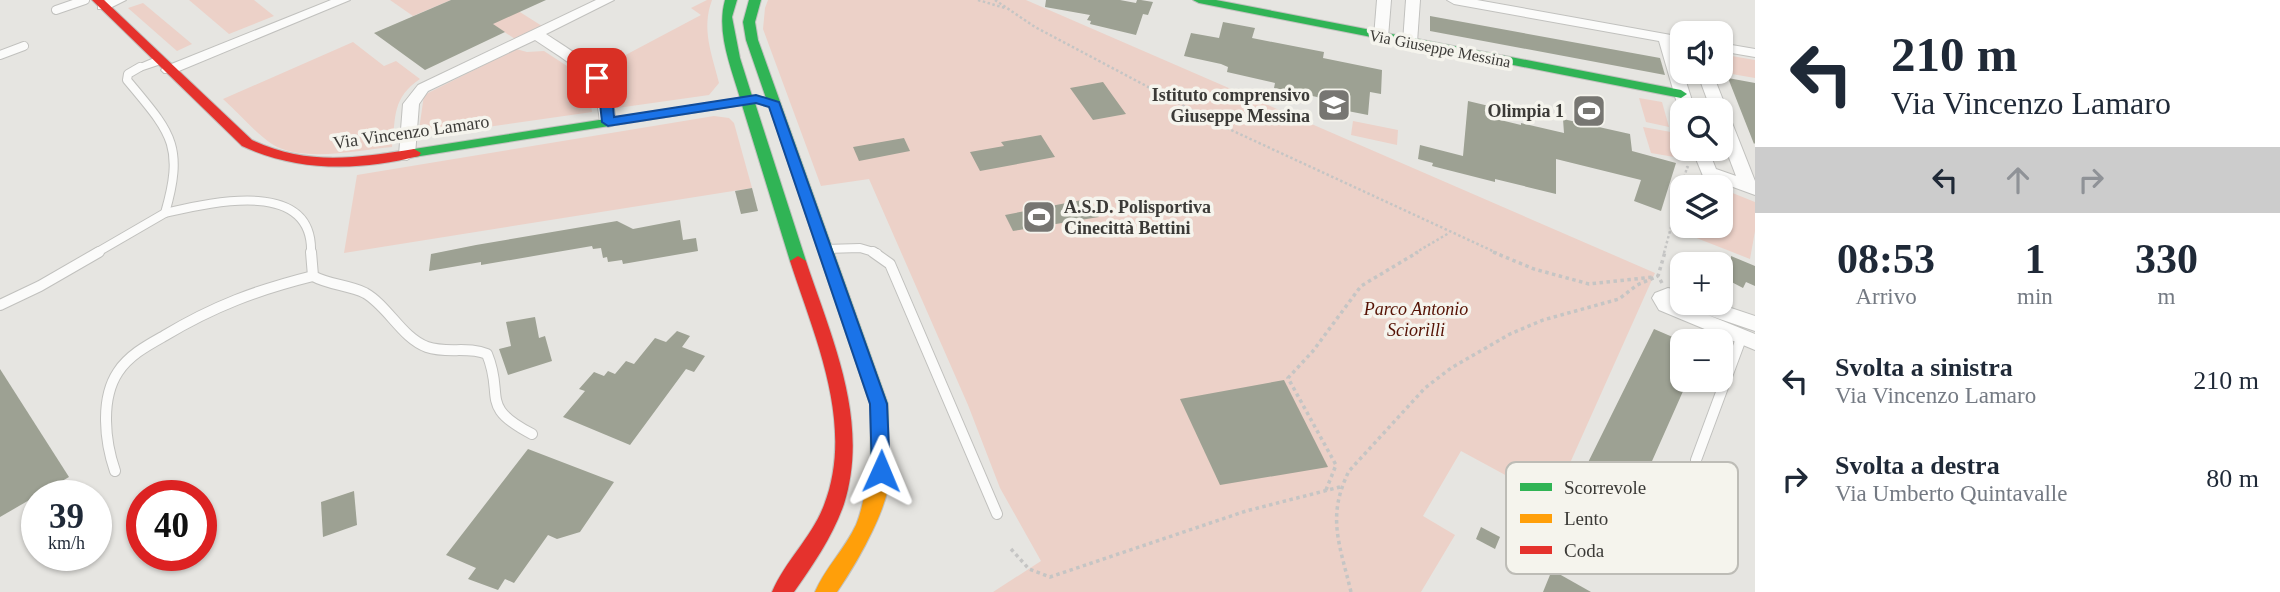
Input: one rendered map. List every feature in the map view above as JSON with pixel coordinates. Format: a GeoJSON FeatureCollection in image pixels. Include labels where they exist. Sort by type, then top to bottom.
{"type":"FeatureCollection","features":[{"type":"Feature","properties":{"kind":"street"},"geometry":{"type":"LineString","coordinates":[[101,3],[119,0]]}},
{"type":"Feature","properties":{"kind":"street"},"geometry":{"type":"LineString","coordinates":[[140,67],[164,65],[343,0]]}},
{"type":"Feature","properties":{"kind":"street"},"geometry":{"type":"LineString","coordinates":[[407,155],[411,104],[420,91],[607,0]]}},
{"type":"Feature","properties":{"kind":"street"},"geometry":{"type":"LineString","coordinates":[[731,0],[726,17],[727,32],[829,360],[846,426],[846,462],[835,508],[817,543],[782,592]]}},
{"type":"Feature","properties":{"kind":"street"},"geometry":{"type":"LineString","coordinates":[[755,0],[750,15],[750,27],[877,397],[882,442],[880,485],[858,545],[825,592]]}},
{"type":"Feature","properties":{"kind":"street","name":"Via Giuseppe Messina"},"geometry":{"type":"LineString","coordinates":[[1199,0],[1681,94]]}},
{"type":"Feature","properties":{"kind":"street"},"geometry":{"type":"LineString","coordinates":[[1381,37],[1384,0]]}},
{"type":"Feature","properties":{"kind":"street"},"geometry":{"type":"LineString","coordinates":[[1410,43],[1413,0]]}},
{"type":"Feature","properties":{"kind":"street"},"geometry":{"type":"LineString","coordinates":[[1454,0],[1515,6],[1670,39]]}},
{"type":"Feature","properties":{"kind":"street","name":"Via Vincenzo Lamaro"},"geometry":{"type":"LineString","coordinates":[[101,3],[247,143],[272,156],[295,162],[338,163],[407,155],[747,100],[760,99],[775,104]]}},
{"type":"Feature","properties":{"kind":"street"},"geometry":{"type":"LineString","coordinates":[[536,34],[597,78],[605,94],[608,122]]}},
{"type":"Feature","properties":{"kind":"street"},"geometry":{"type":"LineString","coordinates":[[1665,38],[1682,98]]}},
{"type":"Feature","properties":{"kind":"street"},"geometry":{"type":"LineString","coordinates":[[1733,49],[1755,53]]}},
{"type":"Feature","properties":{"kind":"street"},"geometry":{"type":"LineString","coordinates":[[1733,143],[1752,188]]}},
{"type":"Feature","properties":{"kind":"street"},"geometry":{"type":"LineString","coordinates":[[1705,161],[1709,172],[1752,188]]}},
{"type":"Feature","properties":{"kind":"street"},"geometry":{"type":"LineString","coordinates":[[1670,297],[1662,298],[1670,307]]}},
{"type":"Feature","properties":{"kind":"street"},"geometry":{"type":"LineString","coordinates":[[1695,315],[1749,331]]}},
{"type":"Feature","properties":{"kind":"street"},"geometry":{"type":"LineString","coordinates":[[1718,315],[1749,331]]}},
{"type":"Feature","properties":{"kind":"lane"},"geometry":{"type":"LineString","coordinates":[[56,10],[85,0]]}},
{"type":"Feature","properties":{"kind":"lane"},"geometry":{"type":"LineString","coordinates":[[0,55],[24,46]]}},
{"type":"Feature","properties":{"kind":"lane"},"geometry":{"type":"LineString","coordinates":[[140,67],[128,74],[127,80],[161,119],[177,153],[176,179],[165,213]]}},
{"type":"Feature","properties":{"kind":"lane"},"geometry":{"type":"LineString","coordinates":[[0,304],[40,286],[165,213],[236,200],[277,204],[294,214],[307,228],[311,238],[313,275]]}},
{"type":"Feature","properties":{"kind":"lane"},"geometry":{"type":"LineString","coordinates":[[824,249],[869,250],[883,256],[890,264],[997,514]]}},
{"type":"Feature","properties":{"kind":"lane"},"geometry":{"type":"LineString","coordinates":[[115,471],[109,458],[107,439],[112,387],[119,371],[130,359],[230,301],[313,275],[326,283],[365,293],[421,344],[446,351],[477,349],[486,354],[493,368],[497,409],[509,421],[532,434]]}},
{"type":"Feature","properties":{"kind":"lane"},"geometry":{"type":"LineString","coordinates":[[1696,462],[1749,331]]}},
{"type":"Feature","properties":{"kind":"path"},"geometry":{"type":"LineString","coordinates":[[978,0],[1013,10]]}},
{"type":"Feature","properties":{"kind":"path"},"geometry":{"type":"LineString","coordinates":[[995,0],[1035,27],[1218,124],[1450,233],[1534,268],[1589,284],[1656,277]]}},
{"type":"Feature","properties":{"kind":"path"},"geometry":{"type":"LineString","coordinates":[[1656,277],[1670,229]]}},
{"type":"Feature","properties":{"kind":"path"},"geometry":{"type":"LineString","coordinates":[[1326,490],[1336,465],[1288,377],[1313,351],[1361,286],[1450,233]]}},
{"type":"Feature","properties":{"kind":"path"},"geometry":{"type":"LineString","coordinates":[[1656,277],[1670,292]]}},
{"type":"Feature","properties":{"kind":"path"},"geometry":{"type":"LineString","coordinates":[[1351,591],[1333,526],[1340,486],[1349,471],[1425,388],[1451,368],[1510,334],[1543,320],[1619,299],[1637,285],[1656,277]]}},
{"type":"Feature","properties":{"kind":"path"},"geometry":{"type":"LineString","coordinates":[[1011,549],[1029,569],[1050,577],[1233,515],[1340,486]]}},
{"type":"Feature","properties":{"kind":"green space"},"geometry":{"type":"Polygon","coordinates":[[[189,0],[254,0],[274,16],[229,34],[189,0]]]}},
{"type":"Feature","properties":{"kind":"green space"},"geometry":{"type":"Polygon","coordinates":[[[390,0],[451,0],[413,16],[390,0]]]}},
{"type":"Feature","properties":{"kind":"green space"},"geometry":{"type":"Polygon","coordinates":[[[456,0],[501,0],[542,26],[515,39],[456,0]]]}},
{"type":"Feature","properties":{"kind":"green space"},"geometry":{"type":"Polygon","coordinates":[[[712,0],[707,21],[719,83],[709,95],[617,108],[614,80],[601,68],[701,15],[691,8],[712,0]]]}},
{"type":"Feature","properties":{"kind":"green space","name":"Parco Antonio Sciorilli"},"geometry":{"type":"Polygon","coordinates":[[[768,0],[1026,0],[1655,273],[1570,462],[1506,462],[1506,475],[1461,451],[1423,516],[1455,535],[1421,592],[993,592],[1041,561],[1000,488],[968,405],[869,179],[821,186],[763,29],[768,0]]]}},
{"type":"Feature","properties":{"kind":"green space"},"geometry":{"type":"Polygon","coordinates":[[[143,3],[192,44],[177,51],[128,8],[143,3]]]}},
{"type":"Feature","properties":{"kind":"green space"},"geometry":{"type":"Polygon","coordinates":[[[353,42],[384,66],[396,61],[420,79],[404,93],[397,108],[392,147],[331,154],[284,150],[265,139],[223,99],[353,42]]]}},
{"type":"Feature","properties":{"kind":"green space"},"geometry":{"type":"Polygon","coordinates":[[[516,49],[527,52],[544,51],[584,77],[588,83],[592,112],[418,137],[424,95],[516,49]]]}},
{"type":"Feature","properties":{"kind":"green space"},"geometry":{"type":"Polygon","coordinates":[[[1733,56],[1755,60],[1755,78],[1733,74],[1733,56]]]}},
{"type":"Feature","properties":{"kind":"green space"},"geometry":{"type":"Polygon","coordinates":[[[1639,98],[1662,102],[1669,127],[1646,122],[1639,98]]]}},
{"type":"Feature","properties":{"kind":"green space"},"geometry":{"type":"Polygon","coordinates":[[[714,116],[729,118],[734,123],[752,188],[344,253],[357,175],[714,116]]]}},
{"type":"Feature","properties":{"kind":"green space"},"geometry":{"type":"Polygon","coordinates":[[[1353,121],[1398,130],[1397,145],[1351,135],[1353,121]]]}},
{"type":"Feature","properties":{"kind":"green space"},"geometry":{"type":"Polygon","coordinates":[[[1643,127],[1670,132],[1670,156],[1651,153],[1643,127]]]}},
{"type":"Feature","properties":{"kind":"green space"},"geometry":{"type":"Polygon","coordinates":[[[1733,193],[1755,202],[1755,231],[1750,259],[1696,238],[1733,238],[1733,193]]]}},
{"type":"Feature","properties":{"kind":"building"},"geometry":{"type":"Polygon","coordinates":[[[451,0],[546,0],[493,24],[505,32],[425,70],[374,33],[451,0]]]}},
{"type":"Feature","properties":{"kind":"building"},"geometry":{"type":"Polygon","coordinates":[[[1046,0],[1153,2],[1148,15],[1143,14],[1136,35],[1090,24],[1091,21],[1087,20],[1090,15],[1045,7],[1046,0]]]}},
{"type":"Feature","properties":{"kind":"building"},"geometry":{"type":"Polygon","coordinates":[[[1430,16],[1660,58],[1665,75],[1430,31],[1430,16]]]}},
{"type":"Feature","properties":{"kind":"building"},"geometry":{"type":"Polygon","coordinates":[[[1223,22],[1255,28],[1252,38],[1324,52],[1323,58],[1382,70],[1381,94],[1370,92],[1368,115],[1322,106],[1323,100],[1317,97],[1274,88],[1275,83],[1227,72],[1228,67],[1221,64],[1184,56],[1191,33],[1219,38],[1223,22]]]}},
{"type":"Feature","properties":{"kind":"building"},"geometry":{"type":"Polygon","coordinates":[[[1733,79],[1755,83],[1754,144],[1730,84],[1733,84],[1733,79]]]}},
{"type":"Feature","properties":{"kind":"building"},"geometry":{"type":"Polygon","coordinates":[[[1103,82],[1126,114],[1093,120],[1070,88],[1103,82]]]}},
{"type":"Feature","properties":{"kind":"building"},"geometry":{"type":"Polygon","coordinates":[[[1468,101],[1489,106],[1488,117],[1521,125],[1564,133],[1563,119],[1630,134],[1632,151],[1676,163],[1670,175],[1661,211],[1634,201],[1641,180],[1556,159],[1556,194],[1495,179],[1495,182],[1432,166],[1433,163],[1418,159],[1420,145],[1463,156],[1468,101]]]}},
{"type":"Feature","properties":{"kind":"building"},"geometry":{"type":"Polygon","coordinates":[[[1041,135],[1055,157],[980,171],[970,152],[1004,146],[1001,142],[1041,135]]]}},
{"type":"Feature","properties":{"kind":"building"},"geometry":{"type":"Polygon","coordinates":[[[904,138],[910,151],[859,161],[853,147],[904,138]]]}},
{"type":"Feature","properties":{"kind":"building"},"geometry":{"type":"Polygon","coordinates":[[[752,188],[758,211],[741,214],[735,191],[752,188]]]}},
{"type":"Feature","properties":{"kind":"building"},"geometry":{"type":"Polygon","coordinates":[[[1087,199],[1099,217],[1013,231],[1005,215],[1087,199]]]}},
{"type":"Feature","properties":{"kind":"building"},"geometry":{"type":"Polygon","coordinates":[[[680,220],[683,240],[696,238],[698,251],[623,264],[622,260],[608,262],[607,257],[603,258],[601,248],[593,249],[592,246],[429,271],[431,254],[617,221],[633,229],[680,220]]]}},
{"type":"Feature","properties":{"kind":"building"},"geometry":{"type":"Polygon","coordinates":[[[1733,257],[1755,266],[1755,286],[1746,282],[1743,288],[1733,283],[1733,257]]]}},
{"type":"Feature","properties":{"kind":"building"},"geometry":{"type":"Polygon","coordinates":[[[535,317],[539,338],[545,336],[552,361],[508,375],[499,349],[511,346],[506,322],[535,317]]]}},
{"type":"Feature","properties":{"kind":"building"},"geometry":{"type":"Polygon","coordinates":[[[1654,329],[1670,336],[1670,392],[1683,392],[1652,462],[1588,462],[1654,329]]]}},
{"type":"Feature","properties":{"kind":"building"},"geometry":{"type":"Polygon","coordinates":[[[677,331],[690,336],[682,347],[705,356],[694,372],[686,369],[630,445],[563,417],[585,391],[579,389],[594,372],[604,376],[608,371],[615,374],[626,361],[634,364],[655,338],[666,342],[677,331]]]}},
{"type":"Feature","properties":{"kind":"building"},"geometry":{"type":"Polygon","coordinates":[[[0,369],[69,477],[64,480],[21,480],[21,505],[0,517],[0,369]]]}},
{"type":"Feature","properties":{"kind":"building"},"geometry":{"type":"Polygon","coordinates":[[[1284,380],[1328,467],[1220,485],[1180,399],[1284,380]]]}},
{"type":"Feature","properties":{"kind":"building"},"geometry":{"type":"Polygon","coordinates":[[[528,449],[614,482],[580,532],[557,539],[548,535],[514,583],[505,579],[498,590],[468,579],[476,568],[446,555],[528,449]]]}},
{"type":"Feature","properties":{"kind":"building"},"geometry":{"type":"Polygon","coordinates":[[[354,491],[357,525],[323,537],[321,502],[354,491]]]}},
{"type":"Feature","properties":{"kind":"building"},"geometry":{"type":"Polygon","coordinates":[[[1481,527],[1500,537],[1495,549],[1476,539],[1481,527]]]}},
{"type":"Feature","properties":{"kind":"building"},"geometry":{"type":"Polygon","coordinates":[[[1550,574],[1559,574],[1591,592],[1543,592],[1550,574]]]}},
{"type":"Feature","properties":{"kind":"traffic: fast"},"geometry":{"type":"LineString","coordinates":[[731,0],[726,17],[734,58],[798,261]]}},
{"type":"Feature","properties":{"kind":"traffic: fast"},"geometry":{"type":"LineString","coordinates":[[755,0],[749,22],[752,40],[879,404],[880,471]]}},
{"type":"Feature","properties":{"kind":"traffic: fast"},"geometry":{"type":"LineString","coordinates":[[1199,0],[1681,94]]}},
{"type":"Feature","properties":{"kind":"traffic: fast"},"geometry":{"type":"LineString","coordinates":[[414,153],[756,99],[775,104]]}},
{"type":"Feature","properties":{"kind":"traffic: slow"},"geometry":{"type":"LineString","coordinates":[[825,592],[868,520],[880,471]]}},
{"type":"Feature","properties":{"kind":"traffic: jam"},"geometry":{"type":"LineString","coordinates":[[98,0],[247,143],[267,152],[308,162],[350,162],[414,153]]}},
{"type":"Feature","properties":{"kind":"traffic: jam"},"geometry":{"type":"LineString","coordinates":[[782,592],[814,546],[834,506],[843,467],[845,431],[839,393],[798,261]]}},
{"type":"Feature","properties":{"kind":"place","name":"Istituto comprensivo Giuseppe Messina"},"geometry":{"type":"Point","coordinates":[1334,105]}},
{"type":"Feature","properties":{"kind":"place","name":"Olimpia 1"},"geometry":{"type":"Point","coordinates":[1589,111]}},
{"type":"Feature","properties":{"kind":"place","name":"A.S.D. Polisportiva Cinecittà Bettini"},"geometry":{"type":"Point","coordinates":[1039,217]}},
{"type":"Feature","properties":{"kind":"route"},"geometry":{"type":"LineString","coordinates":[[597,78],[605,94],[608,122],[756,99],[775,104],[878,404],[882,442],[881,471]]}}]}
